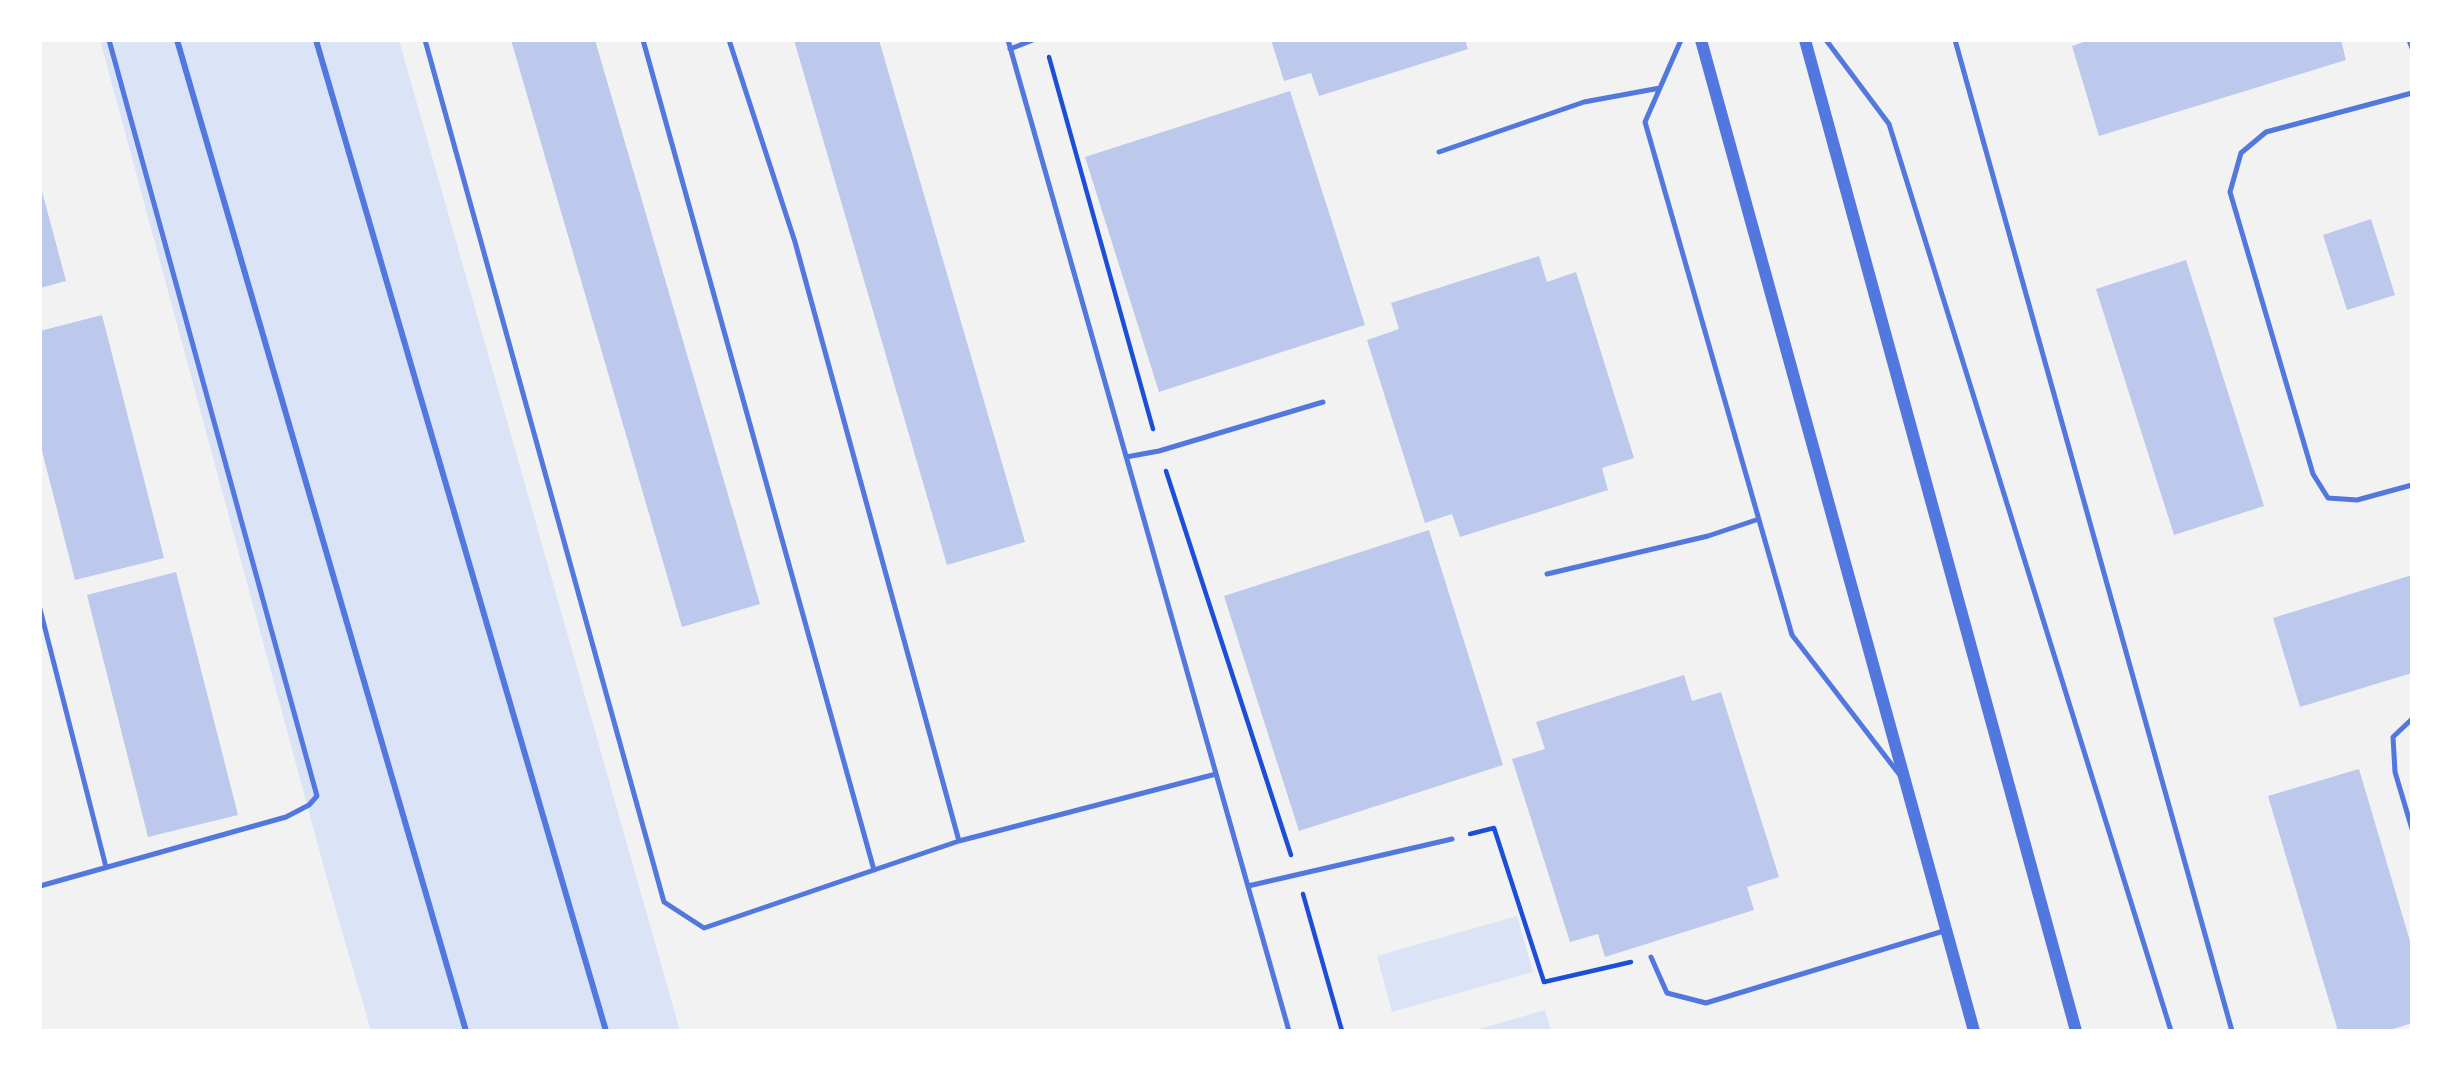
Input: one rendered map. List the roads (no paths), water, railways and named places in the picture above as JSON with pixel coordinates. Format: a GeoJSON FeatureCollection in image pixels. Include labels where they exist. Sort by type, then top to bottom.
{"type":"FeatureCollection","features":[{"type":"Feature","properties":{"kind":"street"},"geometry":{"type":"LineString","coordinates":[[177,40],[467,1031]]}},
{"type":"Feature","properties":{"kind":"street"},"geometry":{"type":"LineString","coordinates":[[316,40],[606,1031]]}},
{"type":"Feature","properties":{"kind":"street"},"geometry":{"type":"LineString","coordinates":[[1702,40],[1974,1031]]}},
{"type":"Feature","properties":{"kind":"street"},"geometry":{"type":"LineString","coordinates":[[1805,40],[2076,1031]]}},
{"type":"Feature","properties":{"kind":"lane"},"geometry":{"type":"LineString","coordinates":[[40,886],[286,817],[309,805],[317,796],[109,40]]}},
{"type":"Feature","properties":{"kind":"lane"},"geometry":{"type":"LineString","coordinates":[[425,40],[664,902],[704,928],[960,841],[1216,774]]}},
{"type":"Feature","properties":{"kind":"lane"},"geometry":{"type":"LineString","coordinates":[[643,40],[874,870]]}},
{"type":"Feature","properties":{"kind":"lane"},"geometry":{"type":"LineString","coordinates":[[729,40],[795,242],[960,841]]}},
{"type":"Feature","properties":{"kind":"lane"},"geometry":{"type":"LineString","coordinates":[[1008,40],[1289,1031]]}},
{"type":"Feature","properties":{"kind":"lane"},"geometry":{"type":"LineString","coordinates":[[1010,49],[1033,40]]}},
{"type":"Feature","properties":{"kind":"lane"},"geometry":{"type":"LineString","coordinates":[[1681,40],[1645,122],[1792,635],[1906,783]]}},
{"type":"Feature","properties":{"kind":"lane"},"geometry":{"type":"LineString","coordinates":[[1826,40],[1889,124],[2171,1031]]}},
{"type":"Feature","properties":{"kind":"lane"},"geometry":{"type":"LineString","coordinates":[[1955,40],[2232,1031]]}},
{"type":"Feature","properties":{"kind":"lane"},"geometry":{"type":"LineString","coordinates":[[2410,40],[2412,48]]}},
{"type":"Feature","properties":{"kind":"lane"},"geometry":{"type":"LineString","coordinates":[[1439,152],[1584,102],[1660,88]]}},
{"type":"Feature","properties":{"kind":"lane"},"geometry":{"type":"LineString","coordinates":[[2412,93],[2266,132],[2241,153],[2230,192],[2313,474],[2328,498],[2357,500],[2412,485]]}},
{"type":"Feature","properties":{"kind":"lane"},"geometry":{"type":"LineString","coordinates":[[1126,457],[1159,451],[1323,402]]}},
{"type":"Feature","properties":{"kind":"lane"},"geometry":{"type":"LineString","coordinates":[[1547,574],[1708,537],[1759,519]]}},
{"type":"Feature","properties":{"kind":"lane"},"geometry":{"type":"LineString","coordinates":[[40,609],[106,867]]}},
{"type":"Feature","properties":{"kind":"lane"},"geometry":{"type":"LineString","coordinates":[[2412,719],[2393,737],[2395,772],[2412,829]]}},
{"type":"Feature","properties":{"kind":"lane"},"geometry":{"type":"LineString","coordinates":[[1248,886],[1452,839]]}},
{"type":"Feature","properties":{"kind":"lane"},"geometry":{"type":"LineString","coordinates":[[1651,957],[1667,993],[1706,1003],[1947,930]]}}]}
